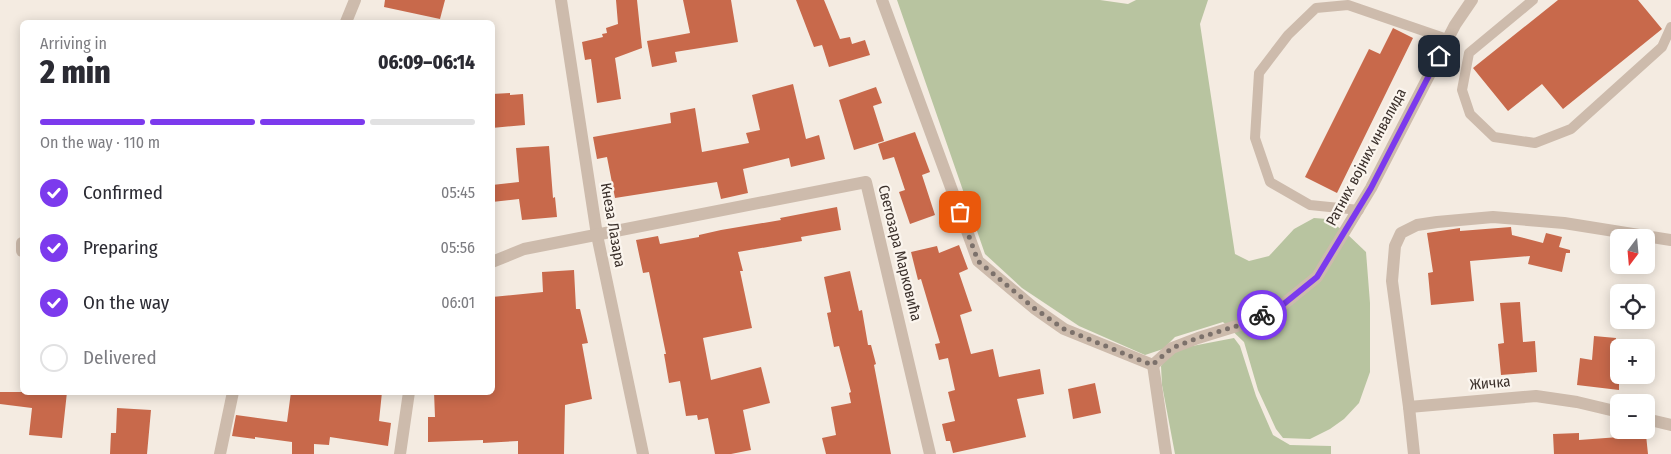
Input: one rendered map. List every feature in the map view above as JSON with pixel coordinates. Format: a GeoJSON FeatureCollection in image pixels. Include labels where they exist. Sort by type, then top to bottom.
{"type":"FeatureCollection","features":[{"type":"Feature","properties":{"kind":"street"},"geometry":{"type":"LineString","coordinates":[[347,20],[355,0]]}},
{"type":"Feature","properties":{"kind":"street","name":"Кнеза Лазара"},"geometry":{"type":"LineString","coordinates":[[562,0],[597,235],[643,454]]}},
{"type":"Feature","properties":{"kind":"street"},"geometry":{"type":"LineString","coordinates":[[882,0],[978,261],[1034,308],[1064,329],[1152,365],[1166,454]]}},
{"type":"Feature","properties":{"kind":"street","name":"Ратних војних инвалида"},"geometry":{"type":"LineString","coordinates":[[1152,365],[1172,348],[1240,325],[1280,307],[1317,277],[1359,210],[1455,24],[1472,0]]}},
{"type":"Feature","properties":{"kind":"street","name":"Светозара Марковића"},"geometry":{"type":"LineString","coordinates":[[597,235],[866,182],[902,327],[930,454]]}},
{"type":"Feature","properties":{"kind":"street"},"geometry":{"type":"LineString","coordinates":[[1414,454],[1392,281],[1394,246],[1401,233],[1417,225],[1493,217],[1564,223],[1671,240]]}},
{"type":"Feature","properties":{"kind":"street"},"geometry":{"type":"LineString","coordinates":[[495,261],[524,249],[597,235]]}},
{"type":"Feature","properties":{"kind":"street"},"geometry":{"type":"LineString","coordinates":[[220,454],[232,395]]}},
{"type":"Feature","properties":{"kind":"street"},"geometry":{"type":"LineString","coordinates":[[400,454],[409,395]]}},
{"type":"Feature","properties":{"kind":"street","name":"Жичка"},"geometry":{"type":"LineString","coordinates":[[1409,407],[1536,396],[1577,402],[1610,410]]}},
{"type":"Feature","properties":{"kind":"street"},"geometry":{"type":"LineString","coordinates":[[1655,421],[1671,425]]}},
{"type":"Feature","properties":{"kind":"lane"},"geometry":{"type":"LineString","coordinates":[[1533,0],[1469,53],[1462,90],[1470,114],[1494,137],[1535,143],[1571,129],[1662,46],[1671,27]]}},
{"type":"Feature","properties":{"kind":"lane"},"geometry":{"type":"LineString","coordinates":[[1359,210],[1310,205],[1270,182],[1255,138],[1259,72],[1288,34],[1316,8],[1348,5],[1447,39]]}},
{"type":"Feature","properties":{"kind":"green space"},"geometry":{"type":"Polygon","coordinates":[[[897,0],[1100,0],[1128,4],[1136,0],[1208,0],[1200,24],[1235,254],[1249,261],[1269,256],[1294,229],[1314,218],[1327,219],[1345,232],[1366,252],[1370,303],[1370,372],[1359,403],[1344,419],[1330,429],[1310,439],[1283,438],[1276,429],[1258,390],[1244,342],[1223,322],[1175,337],[1163,349],[1145,355],[1079,326],[1022,288],[985,254],[897,0]]]}},
{"type":"Feature","properties":{"kind":"green space"},"geometry":{"type":"Polygon","coordinates":[[[1234,338],[1240,346],[1256,396],[1273,435],[1290,445],[1331,446],[1331,454],[1175,454],[1162,385],[1161,366],[1168,356],[1187,347],[1234,338]]]}},
{"type":"Feature","properties":{"kind":"building"},"geometry":{"type":"Polygon","coordinates":[[[385,0],[445,0],[440,19],[384,7],[385,0]]]}},
{"type":"Feature","properties":{"kind":"building"},"geometry":{"type":"Polygon","coordinates":[[[616,0],[637,0],[642,48],[615,58],[621,99],[597,103],[591,59],[585,60],[582,42],[603,37],[602,34],[607,33],[606,28],[618,24],[616,0]]]}},
{"type":"Feature","properties":{"kind":"building"},"geometry":{"type":"Polygon","coordinates":[[[683,0],[731,0],[738,42],[675,52],[677,62],[652,67],[647,41],[690,33],[683,0]]]}},
{"type":"Feature","properties":{"kind":"building"},"geometry":{"type":"Polygon","coordinates":[[[796,0],[824,0],[840,39],[850,37],[852,44],[865,40],[870,55],[829,67],[822,45],[814,47],[796,0]]]}},
{"type":"Feature","properties":{"kind":"building"},"geometry":{"type":"Polygon","coordinates":[[[1558,0],[1638,0],[1662,29],[1563,109],[1542,84],[1508,111],[1473,68],[1558,0]]]}},
{"type":"Feature","properties":{"kind":"building"},"geometry":{"type":"Polygon","coordinates":[[[1393,28],[1413,38],[1337,193],[1305,177],[1369,49],[1380,54],[1393,28]]]}},
{"type":"Feature","properties":{"kind":"building"},"geometry":{"type":"Polygon","coordinates":[[[793,84],[806,139],[819,135],[825,159],[791,167],[789,158],[743,169],[748,193],[721,199],[717,182],[615,198],[607,157],[597,159],[593,137],[671,123],[670,113],[695,108],[702,152],[749,143],[746,133],[760,130],[752,95],[793,84]]]}},
{"type":"Feature","properties":{"kind":"building"},"geometry":{"type":"Polygon","coordinates":[[[876,87],[882,103],[873,106],[884,141],[854,150],[839,100],[876,87]]]}},
{"type":"Feature","properties":{"kind":"building"},"geometry":{"type":"Polygon","coordinates":[[[495,94],[523,94],[525,125],[495,128],[495,94]]]}},
{"type":"Feature","properties":{"kind":"building"},"geometry":{"type":"Polygon","coordinates":[[[915,132],[930,172],[922,175],[935,215],[910,224],[899,192],[905,190],[894,157],[883,160],[878,144],[915,132]]]}},
{"type":"Feature","properties":{"kind":"building"},"geometry":{"type":"Polygon","coordinates":[[[549,146],[553,198],[555,197],[557,217],[522,220],[519,199],[495,202],[495,185],[519,182],[516,148],[549,146]]]}},
{"type":"Feature","properties":{"kind":"building"},"geometry":{"type":"Polygon","coordinates":[[[837,207],[841,230],[801,237],[802,241],[738,252],[752,328],[703,338],[711,380],[761,367],[770,403],[743,410],[751,450],[731,454],[715,454],[708,418],[698,420],[697,415],[686,416],[680,381],[669,383],[664,354],[666,354],[649,272],[643,273],[636,240],[658,236],[660,244],[837,207]]]}},
{"type":"Feature","properties":{"kind":"building"},"geometry":{"type":"Polygon","coordinates":[[[1511,227],[1512,235],[1543,243],[1546,233],[1562,237],[1559,247],[1570,250],[1570,253],[1566,253],[1562,272],[1528,264],[1530,256],[1470,261],[1474,301],[1431,305],[1428,273],[1433,272],[1427,233],[1460,228],[1460,231],[1511,227]]]}},
{"type":"Feature","properties":{"kind":"building"},"geometry":{"type":"Polygon","coordinates":[[[959,245],[968,269],[959,273],[972,311],[960,315],[971,354],[993,349],[999,377],[1040,369],[1044,394],[1017,399],[1026,437],[953,453],[950,441],[946,441],[942,424],[955,421],[948,392],[955,390],[948,358],[939,360],[935,344],[940,343],[921,279],[918,280],[911,252],[937,246],[939,253],[959,245]]]}},
{"type":"Feature","properties":{"kind":"building"},"geometry":{"type":"Polygon","coordinates":[[[574,270],[576,309],[580,309],[588,343],[582,344],[592,399],[565,405],[564,454],[518,454],[518,441],[483,443],[483,440],[428,442],[428,417],[435,417],[434,395],[495,395],[495,297],[543,292],[542,272],[574,270]]]}},
{"type":"Feature","properties":{"kind":"building"},"geometry":{"type":"Polygon","coordinates":[[[850,271],[859,311],[862,310],[868,345],[871,345],[876,364],[874,365],[891,454],[826,454],[822,438],[836,435],[831,407],[851,403],[849,393],[851,392],[839,346],[834,347],[827,313],[831,312],[824,277],[850,271]]]}},
{"type":"Feature","properties":{"kind":"building"},"geometry":{"type":"Polygon","coordinates":[[[1520,302],[1523,342],[1535,341],[1537,372],[1501,375],[1498,344],[1504,343],[1500,303],[1520,302]]]}},
{"type":"Feature","properties":{"kind":"building"},"geometry":{"type":"Polygon","coordinates":[[[1594,336],[1616,338],[1610,339],[1610,384],[1619,384],[1619,390],[1577,385],[1580,358],[1592,360],[1594,336]]]}},
{"type":"Feature","properties":{"kind":"building"},"geometry":{"type":"Polygon","coordinates":[[[1095,383],[1101,413],[1073,419],[1068,389],[1095,383]]]}},
{"type":"Feature","properties":{"kind":"building"},"geometry":{"type":"Polygon","coordinates":[[[0,392],[20,392],[20,395],[67,395],[62,438],[29,435],[32,408],[0,404],[0,392]]]}},
{"type":"Feature","properties":{"kind":"building"},"geometry":{"type":"Polygon","coordinates":[[[291,395],[382,395],[379,421],[391,423],[388,446],[330,437],[329,445],[314,444],[314,454],[292,454],[292,442],[232,436],[236,415],[287,422],[291,395]]]}},
{"type":"Feature","properties":{"kind":"building"},"geometry":{"type":"Polygon","coordinates":[[[117,408],[151,410],[147,454],[110,454],[111,433],[116,433],[117,408]]]}},
{"type":"Feature","properties":{"kind":"building"},"geometry":{"type":"Polygon","coordinates":[[[1579,433],[1579,440],[1610,438],[1646,439],[1648,454],[1554,454],[1553,434],[1579,433]]]}},
{"type":"Feature","properties":{"kind":"way so far"},"geometry":{"type":"LineString","coordinates":[[960,212],[978,261],[1034,308],[1064,329],[1152,365],[1172,348],[1240,325],[1262,315]]}},
{"type":"Feature","properties":{"kind":"route"},"geometry":{"type":"LineString","coordinates":[[1262,315],[1280,307],[1317,277],[1371,188],[1439,56]]}}]}
